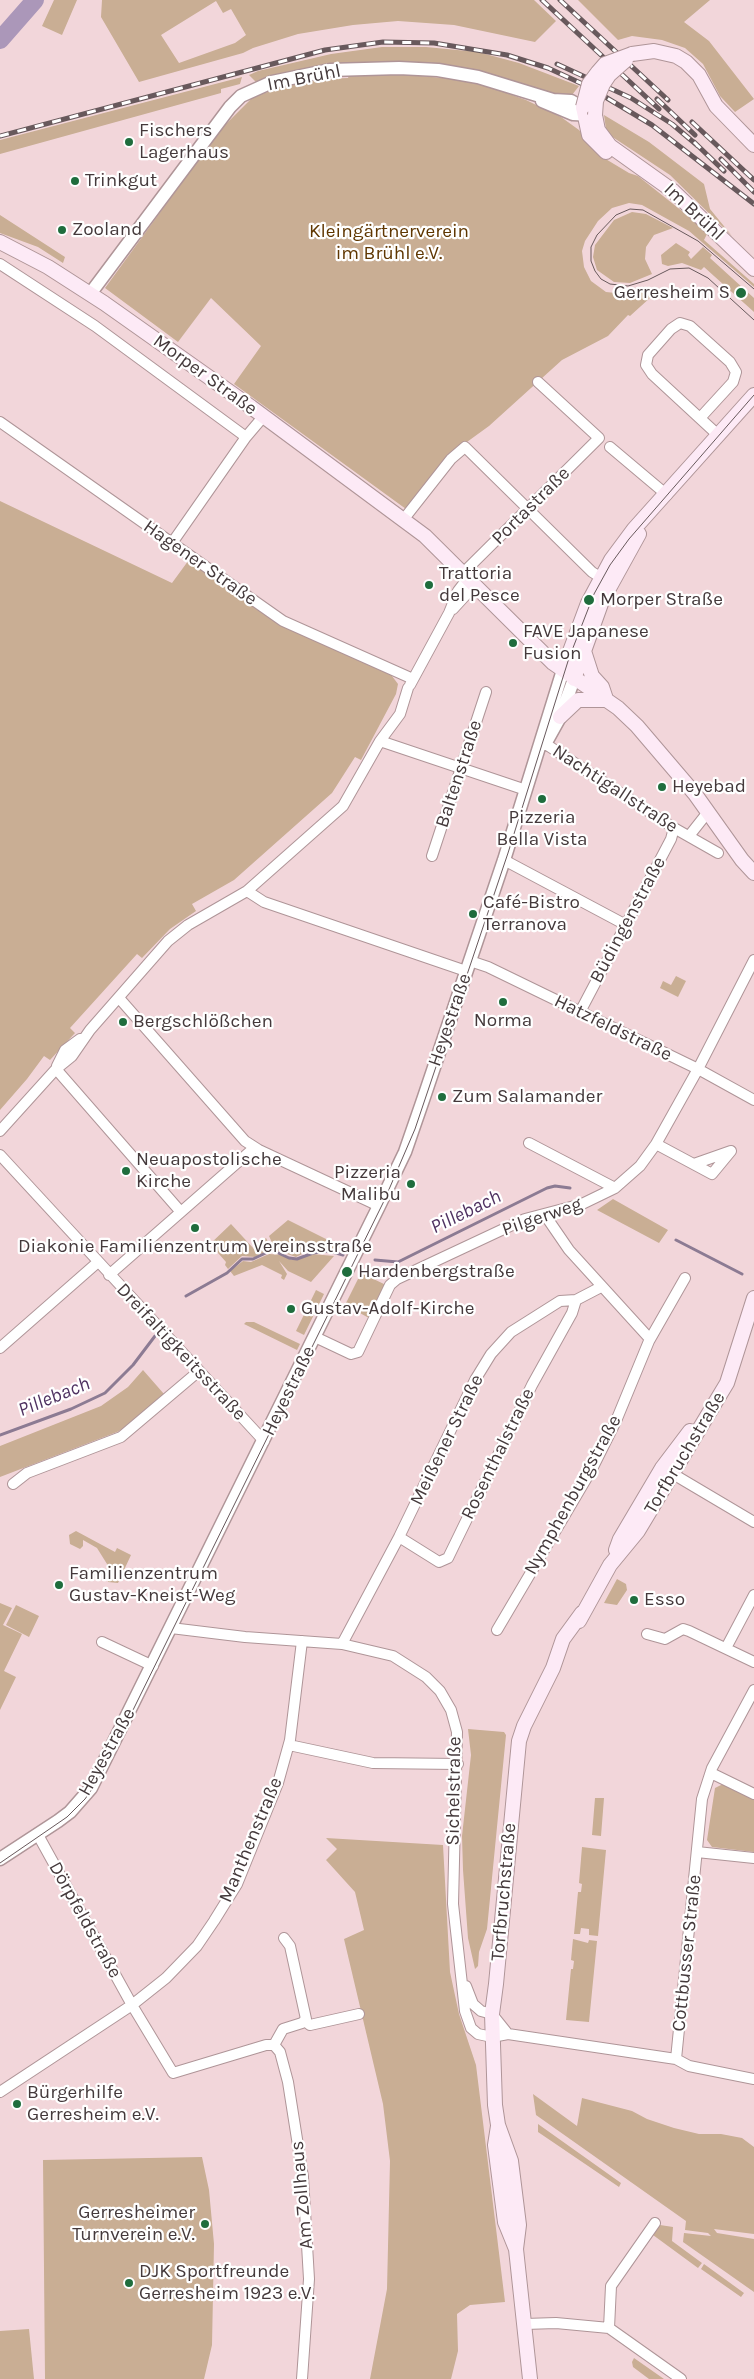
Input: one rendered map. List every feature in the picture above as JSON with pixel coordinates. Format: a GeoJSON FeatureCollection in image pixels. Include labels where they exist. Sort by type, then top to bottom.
{"type":"FeatureCollection","features":[{"type":"Feature","properties":{"kind":"main road"},"geometry":{"type":"LineString","coordinates":[[587,112],[589,84],[606,64],[632,54],[654,51],[676,56],[686,62],[699,76],[716,106],[754,145]]}},
{"type":"Feature","properties":{"kind":"main road","name":"Im Brühl"},"geometry":{"type":"LineString","coordinates":[[587,112],[610,146],[673,190],[754,269]]}},
{"type":"Feature","properties":{"kind":"main road","name":"Morper Straße"},"geometry":{"type":"LineString","coordinates":[[0,242],[90,294],[263,417],[431,541],[568,675]]}},
{"type":"Feature","properties":{"kind":"main road","name":"Heyestraße"},"geometry":{"type":"LineString","coordinates":[[568,675],[588,603],[600,577],[630,535],[754,395]]}},
{"type":"Feature","properties":{"kind":"main road","name":"Heyestraße"},"geometry":{"type":"LineString","coordinates":[[568,675],[583,648],[609,586],[654,509]]}},
{"type":"Feature","properties":{"kind":"main road"},"geometry":{"type":"LineString","coordinates":[[583,648],[592,676],[602,687],[607,700]]}},
{"type":"Feature","properties":{"kind":"main road"},"geometry":{"type":"LineString","coordinates":[[568,675],[607,700],[628,717],[656,746],[708,812],[742,860],[754,873]]}},
{"type":"Feature","properties":{"kind":"main road"},"geometry":{"type":"LineString","coordinates":[[560,717],[578,700],[607,700]]}},
{"type":"Feature","properties":{"kind":"main road","name":"Torfbruchstraße"},"geometry":{"type":"LineString","coordinates":[[530,2379],[516,2249],[519,2225],[511,2161],[498,2125],[492,2037],[492,2014],[498,1972],[517,1756],[524,1726],[553,1668],[563,1640],[582,1613],[610,1565],[638,1531],[727,1383],[754,1298]]}},
{"type":"Feature","properties":{"kind":"main road","name":"Torfbruchstraße"},"geometry":{"type":"LineString","coordinates":[[610,1565],[620,1539],[662,1468],[690,1431],[742,1332]]}},
{"type":"Feature","properties":{"kind":"main road"},"geometry":{"type":"LineString","coordinates":[[620,1539],[634,1528],[660,1483],[673,1474],[673,1464],[690,1431]]}},
{"type":"Feature","properties":{"kind":"street","name":"Im Brühl"},"geometry":{"type":"LineString","coordinates":[[90,294],[230,107],[241,96],[251,90],[272,82],[330,70],[399,68],[458,73],[553,100],[571,102],[587,112]]}},
{"type":"Feature","properties":{"kind":"street","name":"Morper Straße"},"geometry":{"type":"LineString","coordinates":[[0,264],[95,326],[246,437]]}},
{"type":"Feature","properties":{"kind":"street"},"geometry":{"type":"LineString","coordinates":[[700,418],[733,382],[736,372],[730,362],[697,332],[680,323],[671,329],[648,356],[646,365],[652,374],[718,435]]}},
{"type":"Feature","properties":{"kind":"street","name":"Portastraße"},"geometry":{"type":"LineString","coordinates":[[0,1131],[56,1069],[72,1056],[89,1032],[118,998],[177,933],[247,891],[343,806],[380,741],[400,714],[411,684],[469,579],[528,509],[599,438],[538,382]]}},
{"type":"Feature","properties":{"kind":"street"},"geometry":{"type":"LineString","coordinates":[[172,543],[246,437],[263,417]]}},
{"type":"Feature","properties":{"kind":"street","name":"Hagener Straße"},"geometry":{"type":"LineString","coordinates":[[0,422],[283,621],[411,684]]}},
{"type":"Feature","properties":{"kind":"street"},"geometry":{"type":"LineString","coordinates":[[403,520],[451,459],[465,447],[600,577]]}},
{"type":"Feature","properties":{"kind":"street"},"geometry":{"type":"LineString","coordinates":[[610,447],[667,494]]}},
{"type":"Feature","properties":{"kind":"street","name":"Heyestraße"},"geometry":{"type":"LineString","coordinates":[[543,743],[560,717],[568,675]]}},
{"type":"Feature","properties":{"kind":"street","name":"Heyestraße"},"geometry":{"type":"LineString","coordinates":[[0,1859],[70,1812],[91,1788],[153,1666],[405,1152],[504,860],[536,759],[568,675]]}},
{"type":"Feature","properties":{"kind":"street","name":"Baltenstraße"},"geometry":{"type":"LineString","coordinates":[[432,856],[486,692]]}},
{"type":"Feature","properties":{"kind":"street"},"geometry":{"type":"LineString","coordinates":[[380,741],[526,790]]}},
{"type":"Feature","properties":{"kind":"street","name":"Nachtigallstraße"},"geometry":{"type":"LineString","coordinates":[[543,743],[674,828],[718,853]]}},
{"type":"Feature","properties":{"kind":"street"},"geometry":{"type":"LineString","coordinates":[[689,836],[708,812]]}},
{"type":"Feature","properties":{"kind":"street","name":"Büdingenstraße"},"geometry":{"type":"LineString","coordinates":[[580,1012],[671,840],[674,828]]}},
{"type":"Feature","properties":{"kind":"street"},"geometry":{"type":"LineString","coordinates":[[504,860],[626,925]]}},
{"type":"Feature","properties":{"kind":"street","name":"Hatzfeldstraße"},"geometry":{"type":"LineString","coordinates":[[247,891],[264,902],[468,966],[580,1012],[698,1069],[754,1100]]}},
{"type":"Feature","properties":{"kind":"street","name":"Pilgerweg"},"geometry":{"type":"LineString","coordinates":[[315,1337],[351,1354],[358,1352],[390,1285],[525,1219],[582,1204],[615,1188],[640,1166],[656,1144],[698,1069],[754,960]]}},
{"type":"Feature","properties":{"kind":"street"},"geometry":{"type":"LineString","coordinates":[[118,998],[232,1126],[254,1148],[379,1206]]}},
{"type":"Feature","properties":{"kind":"street"},"geometry":{"type":"LineString","coordinates":[[56,1069],[180,1211]]}},
{"type":"Feature","properties":{"kind":"street","name":"Pilgerweg"},"geometry":{"type":"LineString","coordinates":[[529,1143],[615,1188]]}},
{"type":"Feature","properties":{"kind":"street"},"geometry":{"type":"LineString","coordinates":[[656,1144],[694,1164]]}},
{"type":"Feature","properties":{"kind":"street"},"geometry":{"type":"LineString","coordinates":[[110,1275],[180,1211],[254,1148]]}},
{"type":"Feature","properties":{"kind":"street","name":"Dreifaltigkeitsstraße"},"geometry":{"type":"LineString","coordinates":[[0,1155],[264,1441]]}},
{"type":"Feature","properties":{"kind":"street"},"geometry":{"type":"LineString","coordinates":[[545,1215],[569,1250],[650,1338]]}},
{"type":"Feature","properties":{"kind":"street"},"geometry":{"type":"LineString","coordinates":[[0,1348],[98,1262]]}},
{"type":"Feature","properties":{"kind":"street","name":"Nymphenburgstraße"},"geometry":{"type":"LineString","coordinates":[[497,1630],[592,1469],[616,1420],[650,1338],[685,1278]]}},
{"type":"Feature","properties":{"kind":"street","name":"Meißener Straße"},"geometry":{"type":"LineString","coordinates":[[342,1644],[399,1537],[475,1380],[491,1354],[511,1332],[560,1301],[576,1300],[601,1286]]}},
{"type":"Feature","properties":{"kind":"street","name":"Rosenthalstraße"},"geometry":{"type":"LineString","coordinates":[[399,1537],[439,1562],[448,1558],[532,1384],[572,1313],[576,1300]]}},
{"type":"Feature","properties":{"kind":"street"},"geometry":{"type":"LineString","coordinates":[[13,1484],[27,1473],[121,1437],[199,1371]]}},
{"type":"Feature","properties":{"kind":"street"},"geometry":{"type":"LineString","coordinates":[[673,1474],[754,1522]]}},
{"type":"Feature","properties":{"kind":"street"},"geometry":{"type":"LineString","coordinates":[[726,1648],[754,1595]]}},
{"type":"Feature","properties":{"kind":"street","name":"Sichelstraße"},"geometry":{"type":"LineString","coordinates":[[171,1628],[245,1637],[342,1644],[393,1656],[426,1677],[440,1691],[451,1710],[457,1732],[458,1764],[452,1872],[454,1927],[459,1966],[468,2021],[478,2034],[492,2037]]}},
{"type":"Feature","properties":{"kind":"street"},"geometry":{"type":"LineString","coordinates":[[647,1634],[665,1639],[683,1630],[754,1662]]}},
{"type":"Feature","properties":{"kind":"street","name":"Manthenstraße"},"geometry":{"type":"LineString","coordinates":[[0,2092],[132,2005],[166,1978],[197,1946],[237,1884],[270,1806],[289,1745],[302,1641]]}},
{"type":"Feature","properties":{"kind":"street"},"geometry":{"type":"LineString","coordinates":[[102,1642],[153,1666]]}},
{"type":"Feature","properties":{"kind":"street","name":"Cottbusser Straße"},"geometry":{"type":"LineString","coordinates":[[492,2037],[508,2034],[676,2059],[702,1799],[711,1773],[754,1690]]}},
{"type":"Feature","properties":{"kind":"street"},"geometry":{"type":"LineString","coordinates":[[289,1745],[373,1763],[458,1764]]}},
{"type":"Feature","properties":{"kind":"street"},"geometry":{"type":"LineString","coordinates":[[711,1773],[754,1794]]}},
{"type":"Feature","properties":{"kind":"street","name":"Dörpfeldstraße"},"geometry":{"type":"LineString","coordinates":[[38,1835],[132,2005],[173,2073],[266,2045],[274,2045]]}},
{"type":"Feature","properties":{"kind":"street"},"geometry":{"type":"LineString","coordinates":[[697,1852],[754,1858]]}},
{"type":"Feature","properties":{"kind":"street"},"geometry":{"type":"LineString","coordinates":[[284,1938],[290,1946],[306,2013],[305,2021]]}},
{"type":"Feature","properties":{"kind":"street","name":"Sichelstraße"},"geometry":{"type":"LineString","coordinates":[[459,1966],[473,2004],[480,2011],[492,2014]]}},
{"type":"Feature","properties":{"kind":"street"},"geometry":{"type":"LineString","coordinates":[[305,2021],[310,2025],[359,2014]]}},
{"type":"Feature","properties":{"kind":"street"},"geometry":{"type":"LineString","coordinates":[[492,2014],[508,2034]]}},
{"type":"Feature","properties":{"kind":"street"},"geometry":{"type":"LineString","coordinates":[[274,2045],[283,2029],[305,2021]]}},
{"type":"Feature","properties":{"kind":"street","name":"Am Zollhaus"},"geometry":{"type":"LineString","coordinates":[[274,2045],[280,2052],[288,2082],[303,2177],[309,2280],[302,2379]]}},
{"type":"Feature","properties":{"kind":"street"},"geometry":{"type":"LineString","coordinates":[[676,2059],[689,2066],[754,2079]]}},
{"type":"Feature","properties":{"kind":"street"},"geometry":{"type":"LineString","coordinates":[[609,2328],[611,2286],[655,2224]]}},
{"type":"Feature","properties":{"kind":"street"},"geometry":{"type":"LineString","coordinates":[[525,2324],[556,2323],[609,2328],[681,2379]]}},
{"type":"Feature","properties":{"kind":"green space"},"geometry":{"type":"Polygon","coordinates":[[[54,0],[77,0],[62,35],[42,26],[54,0]]]}},
{"type":"Feature","properties":{"kind":"green space"},"geometry":{"type":"Polygon","coordinates":[[[102,0],[534,0],[556,21],[535,42],[454,25],[398,21],[353,25],[298,34],[243,53],[139,82],[101,17],[102,0]],[[216,1],[161,35],[179,63],[235,43],[246,35],[231,9],[223,13],[216,1]]]}},
{"type":"Feature","properties":{"kind":"green space"},"geometry":{"type":"Polygon","coordinates":[[[578,0],[710,0],[684,22],[709,41],[754,99],[735,112],[720,96],[703,64],[685,48],[662,40],[632,36],[618,40],[578,0]]]}},
{"type":"Feature","properties":{"kind":"green space"},"geometry":{"type":"Polygon","coordinates":[[[382,47],[426,47],[478,52],[519,63],[579,86],[572,95],[559,97],[470,70],[275,77],[256,82],[249,75],[258,71],[331,54],[382,47]]]}},
{"type":"Feature","properties":{"kind":"green space","name":"Kleingärtnerverein im Brühl e.V."},"geometry":{"type":"Polygon","coordinates":[[[399,74],[454,79],[490,87],[526,100],[561,117],[579,130],[599,155],[629,173],[638,176],[692,219],[707,234],[704,240],[754,284],[754,287],[689,231],[642,205],[629,203],[612,208],[598,221],[585,241],[582,251],[584,267],[591,281],[606,292],[625,294],[639,290],[651,297],[630,316],[628,315],[608,336],[562,360],[489,426],[449,455],[406,509],[234,384],[261,346],[211,298],[178,342],[105,288],[221,129],[253,97],[282,87],[320,79],[348,78],[349,75],[399,74]]]}},
{"type":"Feature","properties":{"kind":"green space"},"geometry":{"type":"Polygon","coordinates":[[[242,77],[240,84],[221,89],[221,93],[0,154],[0,140],[242,77]]]}},
{"type":"Feature","properties":{"kind":"green space"},"geometry":{"type":"Polygon","coordinates":[[[604,115],[649,142],[704,184],[710,209],[732,236],[670,175],[611,136],[606,129],[604,115]]]}},
{"type":"Feature","properties":{"kind":"green space"},"geometry":{"type":"Polygon","coordinates":[[[632,212],[646,214],[673,228],[654,235],[646,247],[645,259],[652,274],[630,283],[614,282],[597,270],[593,257],[595,245],[614,220],[632,212]]]}},
{"type":"Feature","properties":{"kind":"green space"},"geometry":{"type":"Polygon","coordinates":[[[0,215],[65,257],[63,263],[38,247],[0,233],[0,215]]]}},
{"type":"Feature","properties":{"kind":"green space"},"geometry":{"type":"Polygon","coordinates":[[[676,243],[690,252],[688,255],[691,259],[703,247],[712,255],[710,258],[754,298],[754,312],[704,267],[701,270],[682,263],[668,266],[662,264],[661,255],[676,243]]]}},
{"type":"Feature","properties":{"kind":"green space"},"geometry":{"type":"Polygon","coordinates":[[[0,501],[172,583],[191,557],[257,605],[393,674],[392,676],[398,684],[396,694],[361,760],[355,757],[332,793],[234,880],[192,904],[196,911],[170,929],[142,958],[137,954],[70,1028],[75,1033],[50,1060],[44,1056],[0,1110],[0,501]]]}},
{"type":"Feature","properties":{"kind":"green space"},"geometry":{"type":"Polygon","coordinates":[[[676,976],[686,981],[678,997],[660,988],[663,981],[671,985],[676,976]]]}},
{"type":"Feature","properties":{"kind":"green space"},"geometry":{"type":"Polygon","coordinates":[[[613,1199],[668,1230],[659,1243],[597,1210],[613,1199]]]}},
{"type":"Feature","properties":{"kind":"green space"},"geometry":{"type":"Polygon","coordinates":[[[288,1220],[340,1246],[337,1252],[330,1248],[310,1250],[296,1257],[272,1249],[255,1257],[242,1256],[228,1269],[225,1265],[226,1262],[210,1244],[231,1224],[254,1249],[266,1238],[271,1247],[274,1247],[269,1236],[288,1220]]]}},
{"type":"Feature","properties":{"kind":"green space"},"geometry":{"type":"Polygon","coordinates":[[[269,1254],[282,1255],[292,1260],[312,1254],[334,1256],[311,1282],[288,1271],[279,1261],[287,1274],[284,1280],[281,1278],[282,1275],[262,1265],[234,1276],[230,1271],[243,1261],[251,1262],[269,1254]]]}},
{"type":"Feature","properties":{"kind":"green space"},"geometry":{"type":"Polygon","coordinates":[[[361,1273],[386,1285],[369,1318],[345,1305],[361,1273]]]}},
{"type":"Feature","properties":{"kind":"green space"},"geometry":{"type":"Polygon","coordinates":[[[316,1290],[324,1294],[304,1335],[296,1331],[316,1290]]]}},
{"type":"Feature","properties":{"kind":"green space"},"geometry":{"type":"Polygon","coordinates":[[[246,1322],[254,1322],[300,1344],[297,1350],[244,1324],[246,1322]]]}},
{"type":"Feature","properties":{"kind":"green space"},"geometry":{"type":"Polygon","coordinates":[[[143,1370],[164,1394],[129,1425],[117,1432],[0,1477],[0,1446],[101,1406],[128,1387],[143,1370]]]}},
{"type":"Feature","properties":{"kind":"green space"},"geometry":{"type":"Polygon","coordinates":[[[76,1531],[115,1552],[117,1548],[131,1555],[118,1583],[108,1582],[107,1564],[97,1548],[83,1540],[83,1546],[80,1549],[70,1544],[69,1535],[76,1531]]]}},
{"type":"Feature","properties":{"kind":"green space"},"geometry":{"type":"Polygon","coordinates":[[[617,1579],[626,1584],[627,1590],[617,1605],[604,1603],[617,1579]]]}},
{"type":"Feature","properties":{"kind":"green space"},"geometry":{"type":"Polygon","coordinates":[[[0,1603],[12,1608],[3,1625],[22,1634],[4,1671],[16,1677],[0,1710],[0,1603]]]}},
{"type":"Feature","properties":{"kind":"green space"},"geometry":{"type":"Polygon","coordinates":[[[16,1605],[39,1616],[29,1637],[6,1625],[16,1605]]]}},
{"type":"Feature","properties":{"kind":"green space"},"geometry":{"type":"Polygon","coordinates":[[[468,1729],[504,1732],[506,1735],[487,1929],[479,1952],[478,1966],[475,1969],[468,1938],[462,1836],[471,1755],[468,1729]]]}},
{"type":"Feature","properties":{"kind":"green space"},"geometry":{"type":"Polygon","coordinates":[[[723,1784],[754,1800],[754,1852],[712,1847],[707,1840],[715,1788],[723,1784]]]}},
{"type":"Feature","properties":{"kind":"green space"},"geometry":{"type":"Polygon","coordinates":[[[595,1798],[604,1798],[601,1836],[592,1835],[595,1798]]]}},
{"type":"Feature","properties":{"kind":"green space"},"geometry":{"type":"Polygon","coordinates":[[[326,1838],[443,1845],[450,1972],[459,2014],[476,2065],[505,2302],[470,2305],[457,2314],[458,2351],[451,2379],[370,2379],[387,2289],[390,2161],[383,2104],[344,1939],[364,1930],[355,1892],[326,1860],[337,1849],[326,1838]]]}},
{"type":"Feature","properties":{"kind":"green space"},"geometry":{"type":"Polygon","coordinates":[[[582,1847],[606,1850],[598,1936],[589,1935],[589,1929],[581,1928],[580,1934],[574,1934],[578,1892],[581,1892],[582,1884],[579,1883],[582,1847]]]}},
{"type":"Feature","properties":{"kind":"green space"},"geometry":{"type":"Polygon","coordinates":[[[573,1939],[588,1943],[589,1940],[597,1941],[589,2022],[566,2020],[571,1969],[573,1969],[574,1961],[571,1960],[573,1939]]]}},
{"type":"Feature","properties":{"kind":"green space"},"geometry":{"type":"Polygon","coordinates":[[[533,2094],[577,2126],[582,2098],[632,2111],[647,2119],[674,2128],[699,2134],[721,2134],[742,2138],[754,2147],[754,2234],[714,2229],[717,2233],[754,2239],[754,2292],[683,2242],[684,2233],[711,2236],[708,2233],[685,2230],[686,2221],[536,2115],[533,2094]]]}},
{"type":"Feature","properties":{"kind":"green space"},"geometry":{"type":"Polygon","coordinates":[[[538,2124],[621,2183],[619,2187],[538,2132],[538,2124]]]}},
{"type":"Feature","properties":{"kind":"green space","name":"DJK Sportfreunde Gerresheim 1923 e.V."},"geometry":{"type":"Polygon","coordinates":[[[202,2157],[209,2190],[214,2244],[212,2345],[204,2379],[45,2379],[43,2160],[202,2157]]]}},
{"type":"Feature","properties":{"kind":"green space"},"geometry":{"type":"Polygon","coordinates":[[[660,2225],[673,2227],[672,2241],[702,2263],[698,2268],[653,2235],[660,2225]]]}},
{"type":"Feature","properties":{"kind":"green space"},"geometry":{"type":"Polygon","coordinates":[[[704,2264],[744,2293],[741,2297],[701,2269],[704,2264]]]}},
{"type":"Feature","properties":{"kind":"green space"},"geometry":{"type":"Polygon","coordinates":[[[29,2329],[34,2379],[0,2379],[0,2331],[29,2329]]]}},
{"type":"Feature","properties":{"kind":"green space"},"geometry":{"type":"Polygon","coordinates":[[[634,2358],[664,2379],[649,2379],[633,2367],[632,2362],[634,2358]]]}},
{"type":"Feature","properties":{"kind":"waterway"},"geometry":{"type":"LineString","coordinates":[[0,40],[35,0]]}},
{"type":"Feature","properties":{"kind":"waterway","name":"Pillebach"},"geometry":{"type":"LineString","coordinates":[[375,1260],[398,1262],[547,1188],[555,1186],[570,1188]]}},
{"type":"Feature","properties":{"kind":"waterway","name":"Pillebach"},"geometry":{"type":"LineString","coordinates":[[676,1240],[742,1274]]}},
{"type":"Feature","properties":{"kind":"waterway","name":"Pillebach"},"geometry":{"type":"LineString","coordinates":[[186,1296],[227,1273],[242,1259],[253,1259],[272,1250],[289,1258],[297,1259],[313,1253],[329,1251],[343,1255]]}},
{"type":"Feature","properties":{"kind":"waterway","name":"Pillebach"},"geometry":{"type":"LineString","coordinates":[[0,1435],[71,1409],[105,1393],[133,1365],[155,1336]]}},
{"type":"Feature","properties":{"kind":"tram line"},"geometry":{"type":"LineString","coordinates":[[754,289],[698,241],[643,210],[630,209],[616,215],[597,235],[591,247],[591,261],[595,271],[601,279],[610,284],[628,286],[648,280],[670,269],[689,268],[708,278],[754,320]]}},
{"type":"Feature","properties":{"kind":"tram line"},"geometry":{"type":"LineString","coordinates":[[0,1863],[67,1817],[85,1799],[98,1781],[384,1201],[415,1129],[508,853],[569,658],[594,594],[610,565],[629,539],[754,395]]}},
{"type":"Feature","properties":{"kind":"railway"},"geometry":{"type":"LineString","coordinates":[[542,0],[659,109]]}},
{"type":"Feature","properties":{"kind":"railway"},"geometry":{"type":"LineString","coordinates":[[560,0],[668,100]]}},
{"type":"Feature","properties":{"kind":"railway"},"geometry":{"type":"LineString","coordinates":[[0,136],[325,50],[383,42],[434,43],[507,55],[548,68],[587,86],[652,125],[754,204]]}},
{"type":"Feature","properties":{"kind":"railway"},"geometry":{"type":"LineString","coordinates":[[557,64],[631,98],[672,124],[698,146]]}},
{"type":"Feature","properties":{"kind":"railway"},"geometry":{"type":"LineString","coordinates":[[657,99],[695,135]]}},
{"type":"Feature","properties":{"kind":"railway"},"geometry":{"type":"LineString","coordinates":[[692,122],[754,180]]}},
{"type":"Feature","properties":{"kind":"railway"},"geometry":{"type":"LineString","coordinates":[[694,142],[724,171]]}},
{"type":"Feature","properties":{"kind":"railway"},"geometry":{"type":"LineString","coordinates":[[721,159],[754,192]]}},
{"type":"Feature","properties":{"kind":"place","name":"Fischers Lagerhaus"},"geometry":{"type":"Point","coordinates":[129,142]}},
{"type":"Feature","properties":{"kind":"place","name":"Trinkgut"},"geometry":{"type":"Point","coordinates":[75,181]}},
{"type":"Feature","properties":{"kind":"place","name":"Zooland"},"geometry":{"type":"Point","coordinates":[62,230]}},
{"type":"Feature","properties":{"kind":"place","name":"Gerresheim S"},"geometry":{"type":"Point","coordinates":[741,293]}},
{"type":"Feature","properties":{"kind":"place","name":"Trattoria del Pesce"},"geometry":{"type":"Point","coordinates":[429,585]}},
{"type":"Feature","properties":{"kind":"place","name":"Morper Straße"},"geometry":{"type":"Point","coordinates":[589,600]}},
{"type":"Feature","properties":{"kind":"place","name":"FAVE Japanese Fusion"},"geometry":{"type":"Point","coordinates":[513,643]}},
{"type":"Feature","properties":{"kind":"place","name":"Heyebad"},"geometry":{"type":"Point","coordinates":[662,787]}},
{"type":"Feature","properties":{"kind":"place","name":"Pizzeria Bella Vista"},"geometry":{"type":"Point","coordinates":[542,799]}},
{"type":"Feature","properties":{"kind":"place","name":"Café-Bistro Terranova"},"geometry":{"type":"Point","coordinates":[473,914]}},
{"type":"Feature","properties":{"kind":"place","name":"Norma"},"geometry":{"type":"Point","coordinates":[503,1002]}},
{"type":"Feature","properties":{"kind":"place","name":"Bergschlößchen"},"geometry":{"type":"Point","coordinates":[123,1022]}},
{"type":"Feature","properties":{"kind":"place","name":"Zum Salamander"},"geometry":{"type":"Point","coordinates":[442,1097]}},
{"type":"Feature","properties":{"kind":"place","name":"Neuapostolische Kirche"},"geometry":{"type":"Point","coordinates":[126,1171]}},
{"type":"Feature","properties":{"kind":"place","name":"Pizzeria Malibu"},"geometry":{"type":"Point","coordinates":[411,1184]}},
{"type":"Feature","properties":{"kind":"place","name":"Diakonie Familienzentrum Vereinsstraße"},"geometry":{"type":"Point","coordinates":[195,1228]}},
{"type":"Feature","properties":{"kind":"place","name":"Hardenbergstraße"},"geometry":{"type":"Point","coordinates":[347,1272]}},
{"type":"Feature","properties":{"kind":"place","name":"Gustav-Adolf-Kirche"},"geometry":{"type":"Point","coordinates":[291,1309]}},
{"type":"Feature","properties":{"kind":"place","name":"Familienzentrum Gustav-Kneist-Weg"},"geometry":{"type":"Point","coordinates":[59,1585]}},
{"type":"Feature","properties":{"kind":"place","name":"Esso"},"geometry":{"type":"Point","coordinates":[634,1600]}},
{"type":"Feature","properties":{"kind":"place","name":"Bürgerhilfe Gerresheim e.V."},"geometry":{"type":"Point","coordinates":[17,2104]}},
{"type":"Feature","properties":{"kind":"place","name":"Gerresheimer Turnverein e.V."},"geometry":{"type":"Point","coordinates":[205,2224]}},
{"type":"Feature","properties":{"kind":"place","name":"DJK Sportfreunde Gerresheim 1923 e.V."},"geometry":{"type":"Point","coordinates":[129,2283]}}]}
